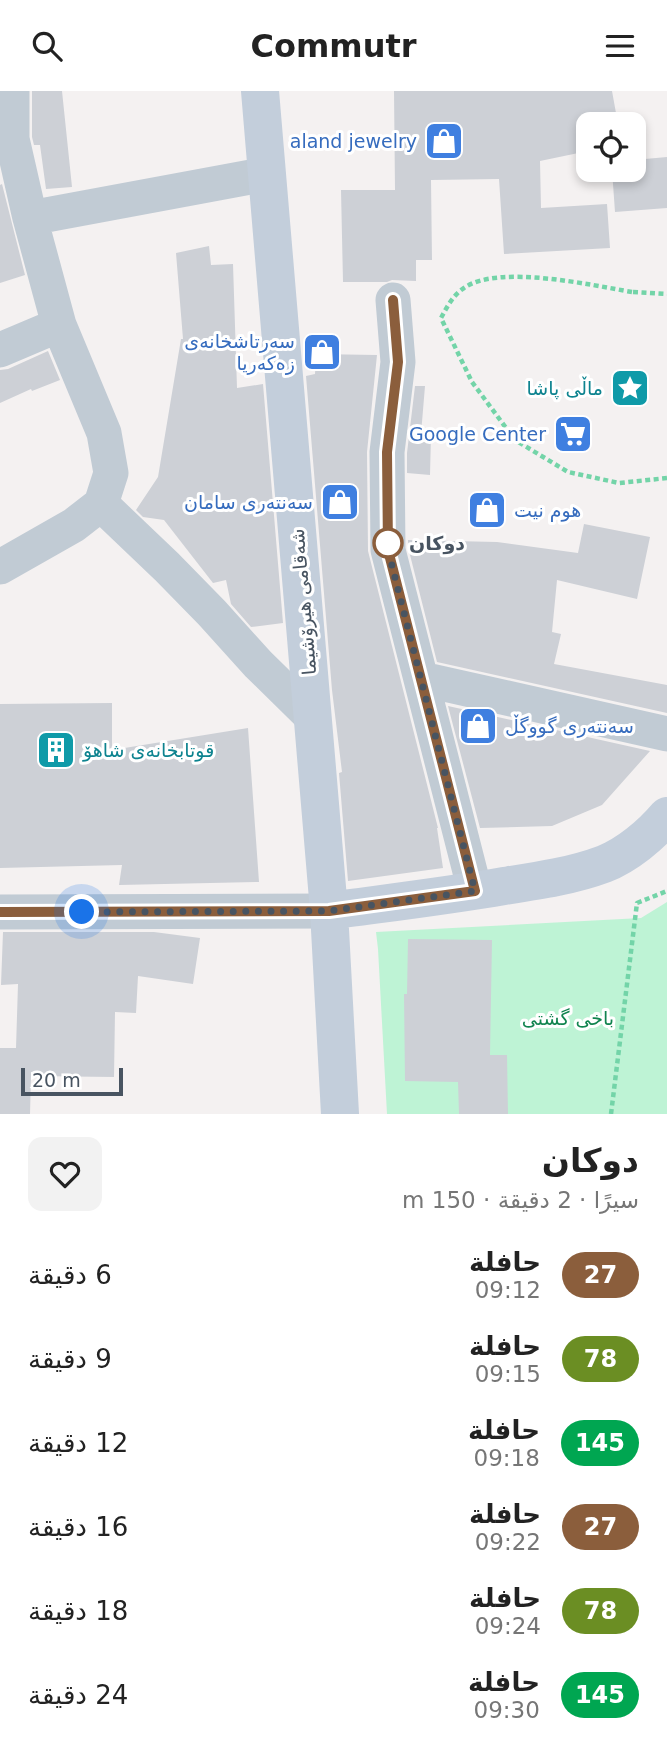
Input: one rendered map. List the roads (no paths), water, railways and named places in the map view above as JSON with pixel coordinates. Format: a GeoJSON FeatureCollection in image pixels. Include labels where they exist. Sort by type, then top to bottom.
{"type":"FeatureCollection","features":[{"type":"Feature","properties":{"kind":"main road","name":"شەقامی هیرۆشیما"},"geometry":{"type":"LineString","coordinates":[[260,91],[329,911],[340,1114]]}},
{"type":"Feature","properties":{"kind":"main road"},"geometry":{"type":"LineString","coordinates":[[329,911],[552,878],[603,864],[624,854],[667,815]]}},
{"type":"Feature","properties":{"kind":"street"},"geometry":{"type":"LineString","coordinates":[[0,567],[74,525],[102,504],[111,473],[104,433],[59,325],[30,218],[12,139],[12,91]]}},
{"type":"Feature","properties":{"kind":"street"},"geometry":{"type":"LineString","coordinates":[[30,218],[267,174]]}},
{"type":"Feature","properties":{"kind":"street"},"geometry":{"type":"LineString","coordinates":[[393,300],[398,362],[387,452],[388,550],[475,891]]}},
{"type":"Feature","properties":{"kind":"street"},"geometry":{"type":"LineString","coordinates":[[0,350],[59,325]]}},
{"type":"Feature","properties":{"kind":"street"},"geometry":{"type":"LineString","coordinates":[[102,504],[313,717]]}},
{"type":"Feature","properties":{"kind":"street"},"geometry":{"type":"LineString","coordinates":[[422,679],[667,734]]}},
{"type":"Feature","properties":{"kind":"street"},"geometry":{"type":"LineString","coordinates":[[0,912],[329,911]]}},
{"type":"Feature","properties":{"kind":"place","name":"aland jewelry"},"geometry":{"type":"Point","coordinates":[444,141]}},
{"type":"Feature","properties":{"kind":"place","name":"سەرتاشخانەی زەكەریا"},"geometry":{"type":"Point","coordinates":[322,352]}},
{"type":"Feature","properties":{"kind":"place","name":"ماڵی پاشا"},"geometry":{"type":"Point","coordinates":[630,388]}},
{"type":"Feature","properties":{"kind":"place","name":"Google Center"},"geometry":{"type":"Point","coordinates":[573,434]}},
{"type":"Feature","properties":{"kind":"place","name":"سەنتەری سامان"},"geometry":{"type":"Point","coordinates":[340,502]}},
{"type":"Feature","properties":{"kind":"place","name":"هوم نيت"},"geometry":{"type":"Point","coordinates":[487,510]}},
{"type":"Feature","properties":{"kind":"place","name":"دوكان"},"geometry":{"type":"Point","coordinates":[388,543]}},
{"type":"Feature","properties":{"kind":"place","name":"سەنتەری گووگڵ"},"geometry":{"type":"Point","coordinates":[478,726]}},
{"type":"Feature","properties":{"kind":"place","name":"قوتابخانەی شاهۆ"},"geometry":{"type":"Point","coordinates":[56,750]}},
{"type":"Feature","properties":{"kind":"park label","name":"باخی گشتی"},"geometry":{"type":"Point","coordinates":[568,1018]}}]}
